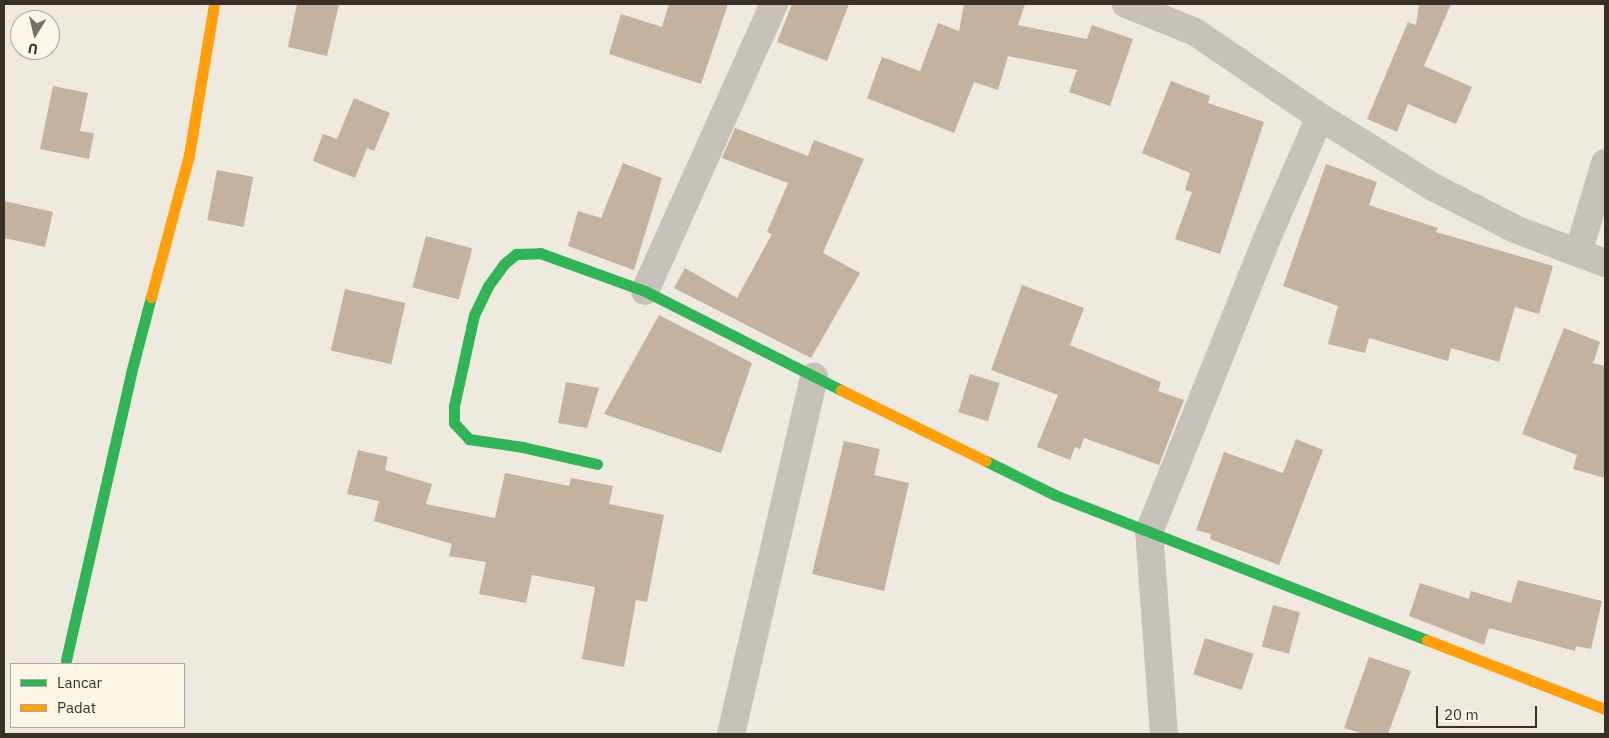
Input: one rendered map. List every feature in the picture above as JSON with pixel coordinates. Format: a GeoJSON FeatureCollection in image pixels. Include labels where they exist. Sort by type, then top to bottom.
{"type":"FeatureCollection","features":[{"type":"Feature","properties":{"kind":"street"},"geometry":{"type":"LineString","coordinates":[[66,660],[131,373],[189,155],[214,4]]}},
{"type":"Feature","properties":{"kind":"street"},"geometry":{"type":"LineString","coordinates":[[645,291],[774,4]]}},
{"type":"Feature","properties":{"kind":"street"},"geometry":{"type":"LineString","coordinates":[[1126,4],[1195,32],[1320,117],[1433,187],[1517,230],[1605,263]]}},
{"type":"Feature","properties":{"kind":"street"},"geometry":{"type":"LineString","coordinates":[[1164,734],[1149,532],[1271,229],[1320,117]]}},
{"type":"Feature","properties":{"kind":"street"},"geometry":{"type":"LineString","coordinates":[[1578,254],[1605,164]]}},
{"type":"Feature","properties":{"kind":"street"},"geometry":{"type":"LineString","coordinates":[[597,464],[523,447],[469,439],[461,433],[454,423],[454,406],[474,315],[488,286],[504,264],[516,254],[540,253],[645,291],[814,377],[1055,495],[1605,709]]}},
{"type":"Feature","properties":{"kind":"street"},"geometry":{"type":"LineString","coordinates":[[731,734],[814,377]]}},
{"type":"Feature","properties":{"kind":"building"},"geometry":{"type":"Polygon","coordinates":[[[297,4],[339,4],[327,56],[288,47],[297,4]]]}},
{"type":"Feature","properties":{"kind":"building"},"geometry":{"type":"Polygon","coordinates":[[[669,4],[728,4],[701,84],[609,54],[621,14],[662,27],[669,4]]]}},
{"type":"Feature","properties":{"kind":"building"},"geometry":{"type":"Polygon","coordinates":[[[792,4],[849,4],[827,61],[777,42],[792,4]]]}},
{"type":"Feature","properties":{"kind":"building"},"geometry":{"type":"Polygon","coordinates":[[[964,4],[1025,4],[1018,25],[1087,39],[1092,25],[1133,39],[1110,106],[1069,92],[1077,70],[1008,56],[998,90],[974,82],[954,133],[867,98],[882,57],[920,71],[938,23],[959,31],[964,4]]]}},
{"type":"Feature","properties":{"kind":"building"},"geometry":{"type":"Polygon","coordinates":[[[1419,4],[1451,4],[1424,66],[1472,87],[1456,124],[1408,104],[1397,132],[1367,119],[1408,22],[1416,25],[1419,4]]]}},
{"type":"Feature","properties":{"kind":"building"},"geometry":{"type":"Polygon","coordinates":[[[1171,81],[1210,96],[1208,103],[1264,122],[1220,254],[1175,239],[1192,192],[1185,190],[1190,173],[1142,153],[1171,81]]]}},
{"type":"Feature","properties":{"kind":"building"},"geometry":{"type":"Polygon","coordinates":[[[53,86],[88,93],[80,131],[94,133],[89,159],[40,149],[53,86]]]}},
{"type":"Feature","properties":{"kind":"building"},"geometry":{"type":"Polygon","coordinates":[[[354,98],[390,113],[374,151],[367,148],[355,178],[313,161],[323,134],[337,139],[354,98]]]}},
{"type":"Feature","properties":{"kind":"building"},"geometry":{"type":"Polygon","coordinates":[[[735,128],[808,156],[814,140],[864,159],[823,253],[860,273],[811,358],[674,288],[685,268],[737,298],[772,234],[767,232],[788,183],[722,158],[735,128]]]}},
{"type":"Feature","properties":{"kind":"building"},"geometry":{"type":"Polygon","coordinates":[[[623,163],[662,178],[634,270],[568,246],[578,211],[601,218],[623,163]]]}},
{"type":"Feature","properties":{"kind":"building"},"geometry":{"type":"Polygon","coordinates":[[[1326,164],[1377,182],[1369,205],[1438,228],[1436,232],[1553,266],[1539,314],[1515,307],[1499,362],[1451,348],[1448,361],[1369,338],[1365,353],[1328,344],[1338,306],[1283,286],[1326,164]]]}},
{"type":"Feature","properties":{"kind":"building"},"geometry":{"type":"Polygon","coordinates":[[[217,170],[253,177],[244,227],[207,220],[217,170]]]}},
{"type":"Feature","properties":{"kind":"building"},"geometry":{"type":"Polygon","coordinates":[[[4,201],[53,212],[45,247],[4,238],[4,201]]]}},
{"type":"Feature","properties":{"kind":"building"},"geometry":{"type":"Polygon","coordinates":[[[426,236],[472,248],[459,300],[412,287],[426,236]]]}},
{"type":"Feature","properties":{"kind":"building"},"geometry":{"type":"Polygon","coordinates":[[[1022,285],[1084,308],[1070,345],[1161,382],[1158,391],[1184,400],[1159,465],[1084,438],[1080,449],[1075,447],[1070,460],[1037,447],[1058,395],[991,370],[1022,285]]]}},
{"type":"Feature","properties":{"kind":"building"},"geometry":{"type":"Polygon","coordinates":[[[345,289],[405,303],[391,364],[331,350],[345,289]]]}},
{"type":"Feature","properties":{"kind":"building"},"geometry":{"type":"Polygon","coordinates":[[[659,315],[752,363],[721,453],[604,414],[659,315]]]}},
{"type":"Feature","properties":{"kind":"building"},"geometry":{"type":"Polygon","coordinates":[[[1564,328],[1600,342],[1593,363],[1605,366],[1605,478],[1573,469],[1577,455],[1522,434],[1564,328]]]}},
{"type":"Feature","properties":{"kind":"building"},"geometry":{"type":"Polygon","coordinates":[[[970,374],[1000,383],[988,421],[958,412],[970,374]]]}},
{"type":"Feature","properties":{"kind":"building"},"geometry":{"type":"Polygon","coordinates":[[[566,382],[599,388],[587,428],[558,423],[566,382]]]}},
{"type":"Feature","properties":{"kind":"building"},"geometry":{"type":"Polygon","coordinates":[[[1296,439],[1323,450],[1279,565],[1210,539],[1211,534],[1196,530],[1224,452],[1283,473],[1296,439]]]}},
{"type":"Feature","properties":{"kind":"building"},"geometry":{"type":"Polygon","coordinates":[[[844,441],[880,449],[874,475],[909,483],[884,591],[812,574],[844,441]]]}},
{"type":"Feature","properties":{"kind":"building"},"geometry":{"type":"Polygon","coordinates":[[[358,450],[388,457],[385,470],[432,484],[426,504],[495,518],[505,473],[569,486],[571,478],[613,486],[609,504],[664,515],[647,602],[636,600],[624,667],[582,659],[595,587],[532,575],[526,603],[479,594],[486,562],[449,556],[452,544],[374,521],[379,501],[347,494],[358,450]]]}},
{"type":"Feature","properties":{"kind":"building"},"geometry":{"type":"Polygon","coordinates":[[[1518,580],[1602,601],[1591,649],[1576,646],[1575,651],[1489,628],[1484,645],[1409,616],[1420,583],[1469,599],[1471,591],[1511,603],[1518,580]]]}},
{"type":"Feature","properties":{"kind":"building"},"geometry":{"type":"Polygon","coordinates":[[[1273,605],[1300,612],[1289,654],[1262,647],[1273,605]]]}},
{"type":"Feature","properties":{"kind":"building"},"geometry":{"type":"Polygon","coordinates":[[[1205,638],[1254,654],[1242,690],[1193,674],[1205,638]]]}},
{"type":"Feature","properties":{"kind":"building"},"geometry":{"type":"Polygon","coordinates":[[[1369,657],[1411,671],[1388,734],[1363,734],[1344,728],[1369,657]]]}},
{"type":"Feature","properties":{"kind":"traffic: fast"},"geometry":{"type":"LineString","coordinates":[[597,464],[523,447],[469,439],[454,423],[454,406],[474,315],[488,286],[504,264],[516,254],[540,253],[645,291],[841,390]]}},
{"type":"Feature","properties":{"kind":"traffic: fast"},"geometry":{"type":"LineString","coordinates":[[66,660],[131,373],[151,297]]}},
{"type":"Feature","properties":{"kind":"traffic: fast"},"geometry":{"type":"LineString","coordinates":[[986,461],[1055,495],[1427,640]]}},
{"type":"Feature","properties":{"kind":"traffic: slow"},"geometry":{"type":"LineString","coordinates":[[151,297],[189,155],[214,4]]}},
{"type":"Feature","properties":{"kind":"traffic: slow"},"geometry":{"type":"LineString","coordinates":[[841,390],[986,461]]}},
{"type":"Feature","properties":{"kind":"traffic: slow"},"geometry":{"type":"LineString","coordinates":[[1427,640],[1605,709]]}}]}
